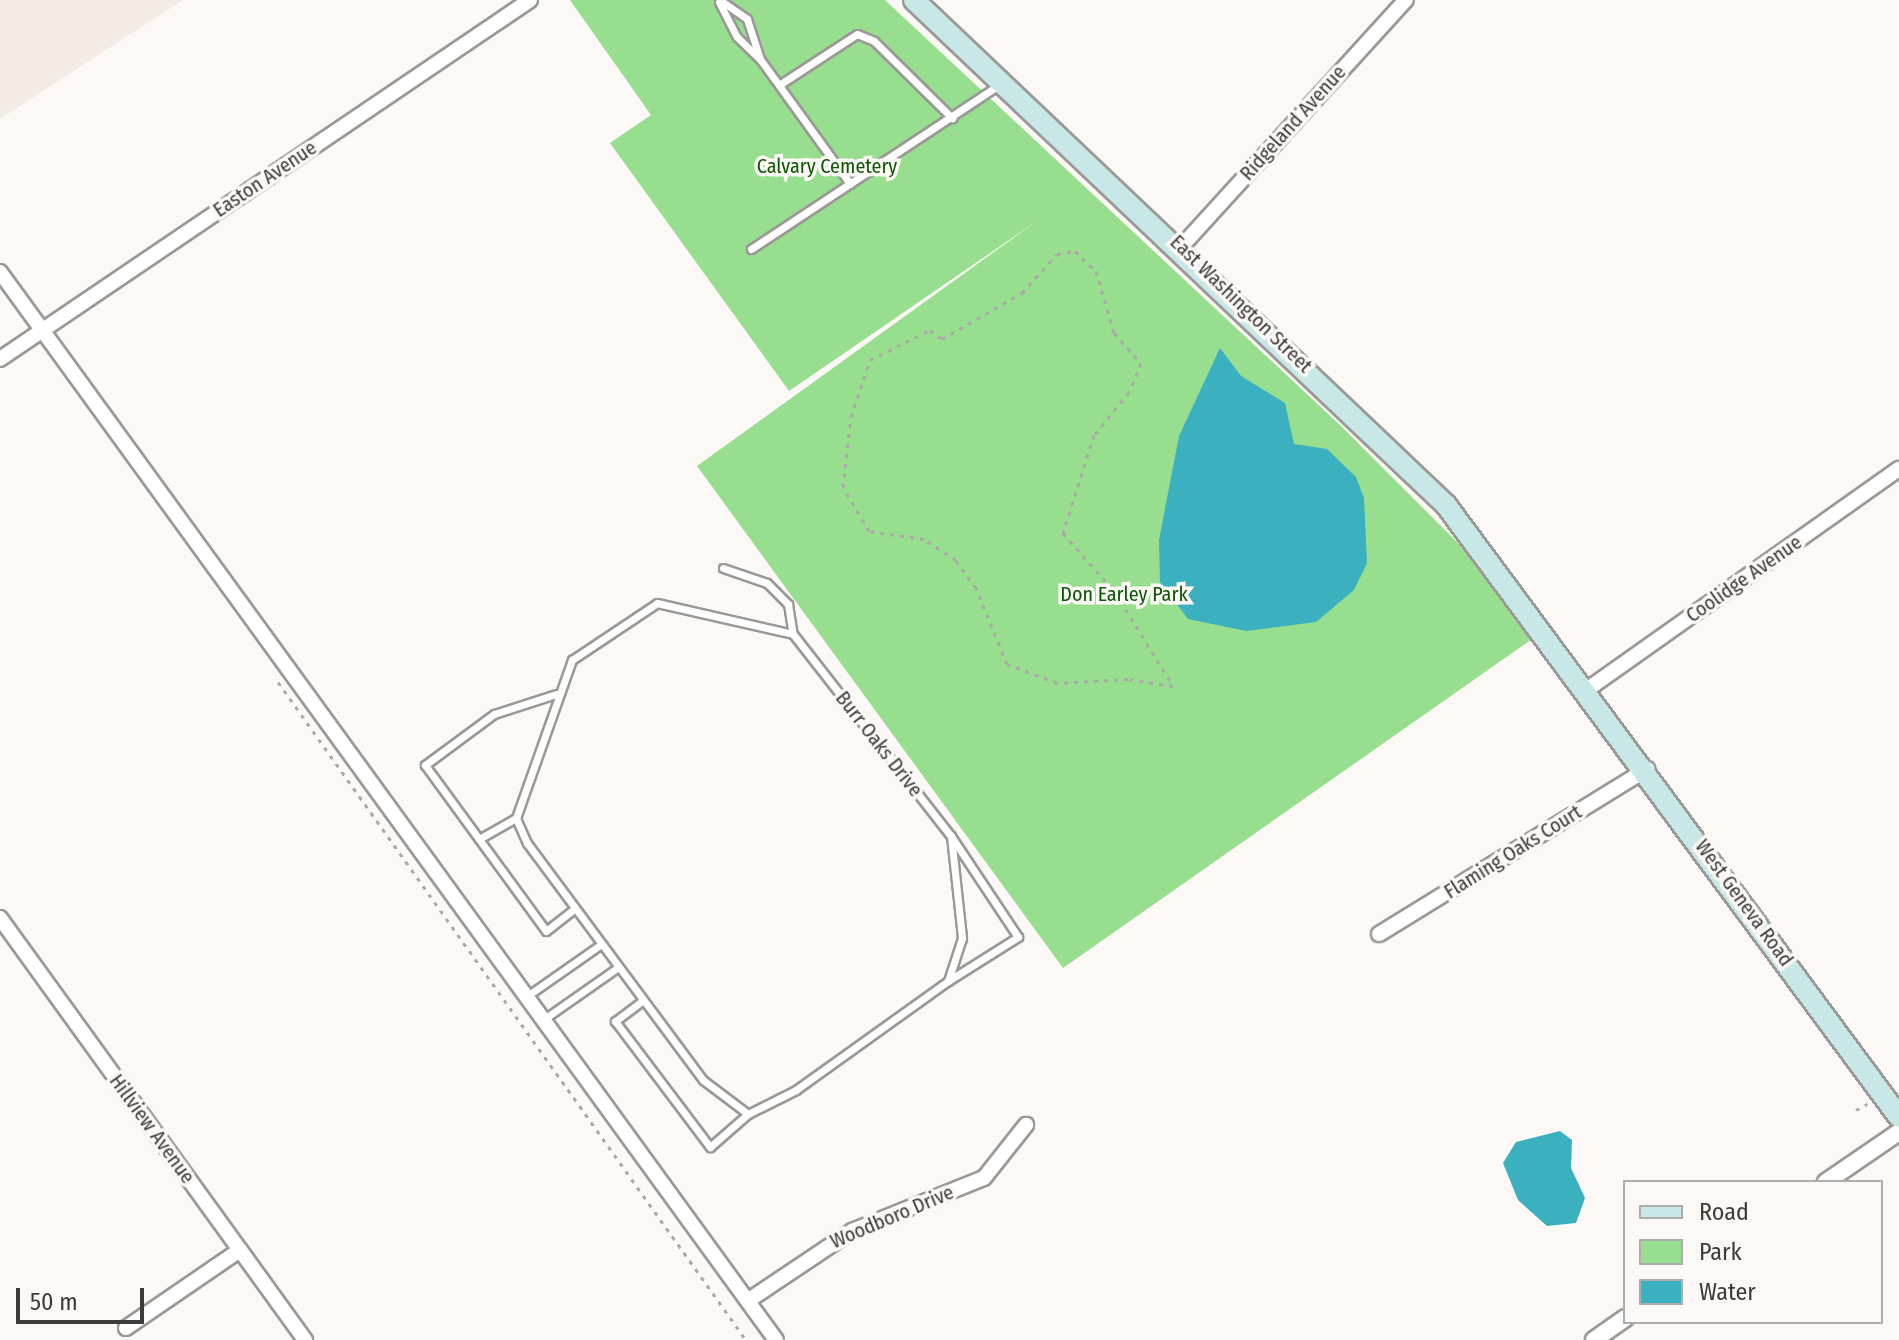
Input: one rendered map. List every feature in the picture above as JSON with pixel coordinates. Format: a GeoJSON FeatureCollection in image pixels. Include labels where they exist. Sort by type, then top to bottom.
{"type":"FeatureCollection","features":[{"type":"Feature","properties":{"kind":"main road","name":"East Washington Street"},"geometry":{"type":"LineString","coordinates":[[914,0],[1181,247],[1401,457],[1545,630],[1588,689]]}},
{"type":"Feature","properties":{"kind":"main road","name":"West Geneva Road"},"geometry":{"type":"LineString","coordinates":[[1588,689],[1899,1117]]}},
{"type":"Feature","properties":{"kind":"street","name":"Easton Avenue"},"geometry":{"type":"LineString","coordinates":[[0,359],[530,0]]}},
{"type":"Feature","properties":{"kind":"street","name":"Ridgeland Avenue"},"geometry":{"type":"LineString","coordinates":[[1181,247],[1406,0]]}},
{"type":"Feature","properties":{"kind":"street"},"geometry":{"type":"LineString","coordinates":[[0,272],[547,1017],[776,1340]]}},
{"type":"Feature","properties":{"kind":"street","name":"Coolidge Avenue"},"geometry":{"type":"LineString","coordinates":[[1588,689],[1899,469]]}},
{"type":"Feature","properties":{"kind":"street","name":"Flaming Oaks Court"},"geometry":{"type":"LineString","coordinates":[[1379,934],[1647,769]]}},
{"type":"Feature","properties":{"kind":"street","name":"Hillview Avenue"},"geometry":{"type":"LineString","coordinates":[[0,918],[305,1340]]}},
{"type":"Feature","properties":{"kind":"street","name":"Woodboro Drive"},"geometry":{"type":"LineString","coordinates":[[749,1300],[852,1231],[984,1178],[1026,1125]]}},
{"type":"Feature","properties":{"kind":"street"},"geometry":{"type":"LineString","coordinates":[[1829,1180],[1899,1132]]}},
{"type":"Feature","properties":{"kind":"street"},"geometry":{"type":"LineString","coordinates":[[126,1328],[240,1250]]}},
{"type":"Feature","properties":{"kind":"street"},"geometry":{"type":"LineString","coordinates":[[1594,1340],[1623,1319]]}},
{"type":"Feature","properties":{"kind":"lane"},"geometry":{"type":"LineString","coordinates":[[719,0],[737,37],[760,59],[850,184]]}},
{"type":"Feature","properties":{"kind":"lane"},"geometry":{"type":"LineString","coordinates":[[719,0],[747,19],[760,59]]}},
{"type":"Feature","properties":{"kind":"lane"},"geometry":{"type":"LineString","coordinates":[[779,85],[857,34],[874,41],[952,118]]}},
{"type":"Feature","properties":{"kind":"lane"},"geometry":{"type":"LineString","coordinates":[[751,249],[1002,83]]}},
{"type":"Feature","properties":{"kind":"lane"},"geometry":{"type":"LineString","coordinates":[[479,839],[516,818],[556,694],[572,660],[657,603],[793,634],[788,604],[767,583],[723,568]]}},
{"type":"Feature","properties":{"kind":"lane","name":"Burr Oaks Drive"},"geometry":{"type":"LineString","coordinates":[[793,634],[951,836],[1018,937],[948,981]]}},
{"type":"Feature","properties":{"kind":"lane"},"geometry":{"type":"LineString","coordinates":[[556,694],[494,714],[425,765],[546,931],[574,909]]}},
{"type":"Feature","properties":{"kind":"lane"},"geometry":{"type":"LineString","coordinates":[[516,818],[574,909],[703,1080],[748,1114]]}},
{"type":"Feature","properties":{"kind":"lane"},"geometry":{"type":"LineString","coordinates":[[642,1001],[615,1021],[710,1147],[748,1114],[796,1090],[948,981],[962,938],[951,836]]}},
{"type":"Feature","properties":{"kind":"lane"},"geometry":{"type":"LineString","coordinates":[[530,994],[600,945]]}},
{"type":"Feature","properties":{"kind":"lane"},"geometry":{"type":"LineString","coordinates":[[547,1017],[617,968]]}},
{"type":"Feature","properties":{"kind":"path"},"geometry":{"type":"LineString","coordinates":[[1075,251],[1096,271],[1114,333],[1141,363],[1129,392],[1094,435],[1063,533],[1115,592],[1173,686],[1128,679],[1057,683],[1007,664],[976,588],[956,560],[924,539],[869,531],[843,487],[843,470],[870,360],[930,330],[942,339],[1022,293],[1057,254],[1075,251]]}},
{"type":"Feature","properties":{"kind":"path"},"geometry":{"type":"LineString","coordinates":[[274,672],[284,697],[746,1340]]}},
{"type":"Feature","properties":{"kind":"shaded area"},"geometry":{"type":"Polygon","coordinates":[[[0,0],[183,0],[0,119],[0,0]]]}},
{"type":"Feature","properties":{"kind":"green space","name":"Don Earley Park"},"geometry":{"type":"Polygon","coordinates":[[[570,0],[885,0],[1340,425],[1545,630],[1063,968],[697,466],[1037,221],[789,391],[610,143],[651,115],[570,0]]]}},
{"type":"Feature","properties":{"kind":"water"},"geometry":{"type":"Polygon","coordinates":[[[1220,348],[1241,376],[1285,403],[1294,444],[1327,449],[1356,477],[1364,498],[1367,563],[1354,590],[1316,622],[1246,631],[1188,619],[1160,582],[1159,540],[1179,436],[1220,348]]]}},
{"type":"Feature","properties":{"kind":"water"},"geometry":{"type":"Polygon","coordinates":[[[1560,1131],[1572,1140],[1571,1168],[1585,1198],[1576,1223],[1547,1226],[1518,1200],[1503,1163],[1516,1142],[1560,1131]]]}},
{"type":"Feature","properties":{"kind":"park label","name":"Calvary Cemetery"},"geometry":{"type":"Point","coordinates":[827,166]}}]}
